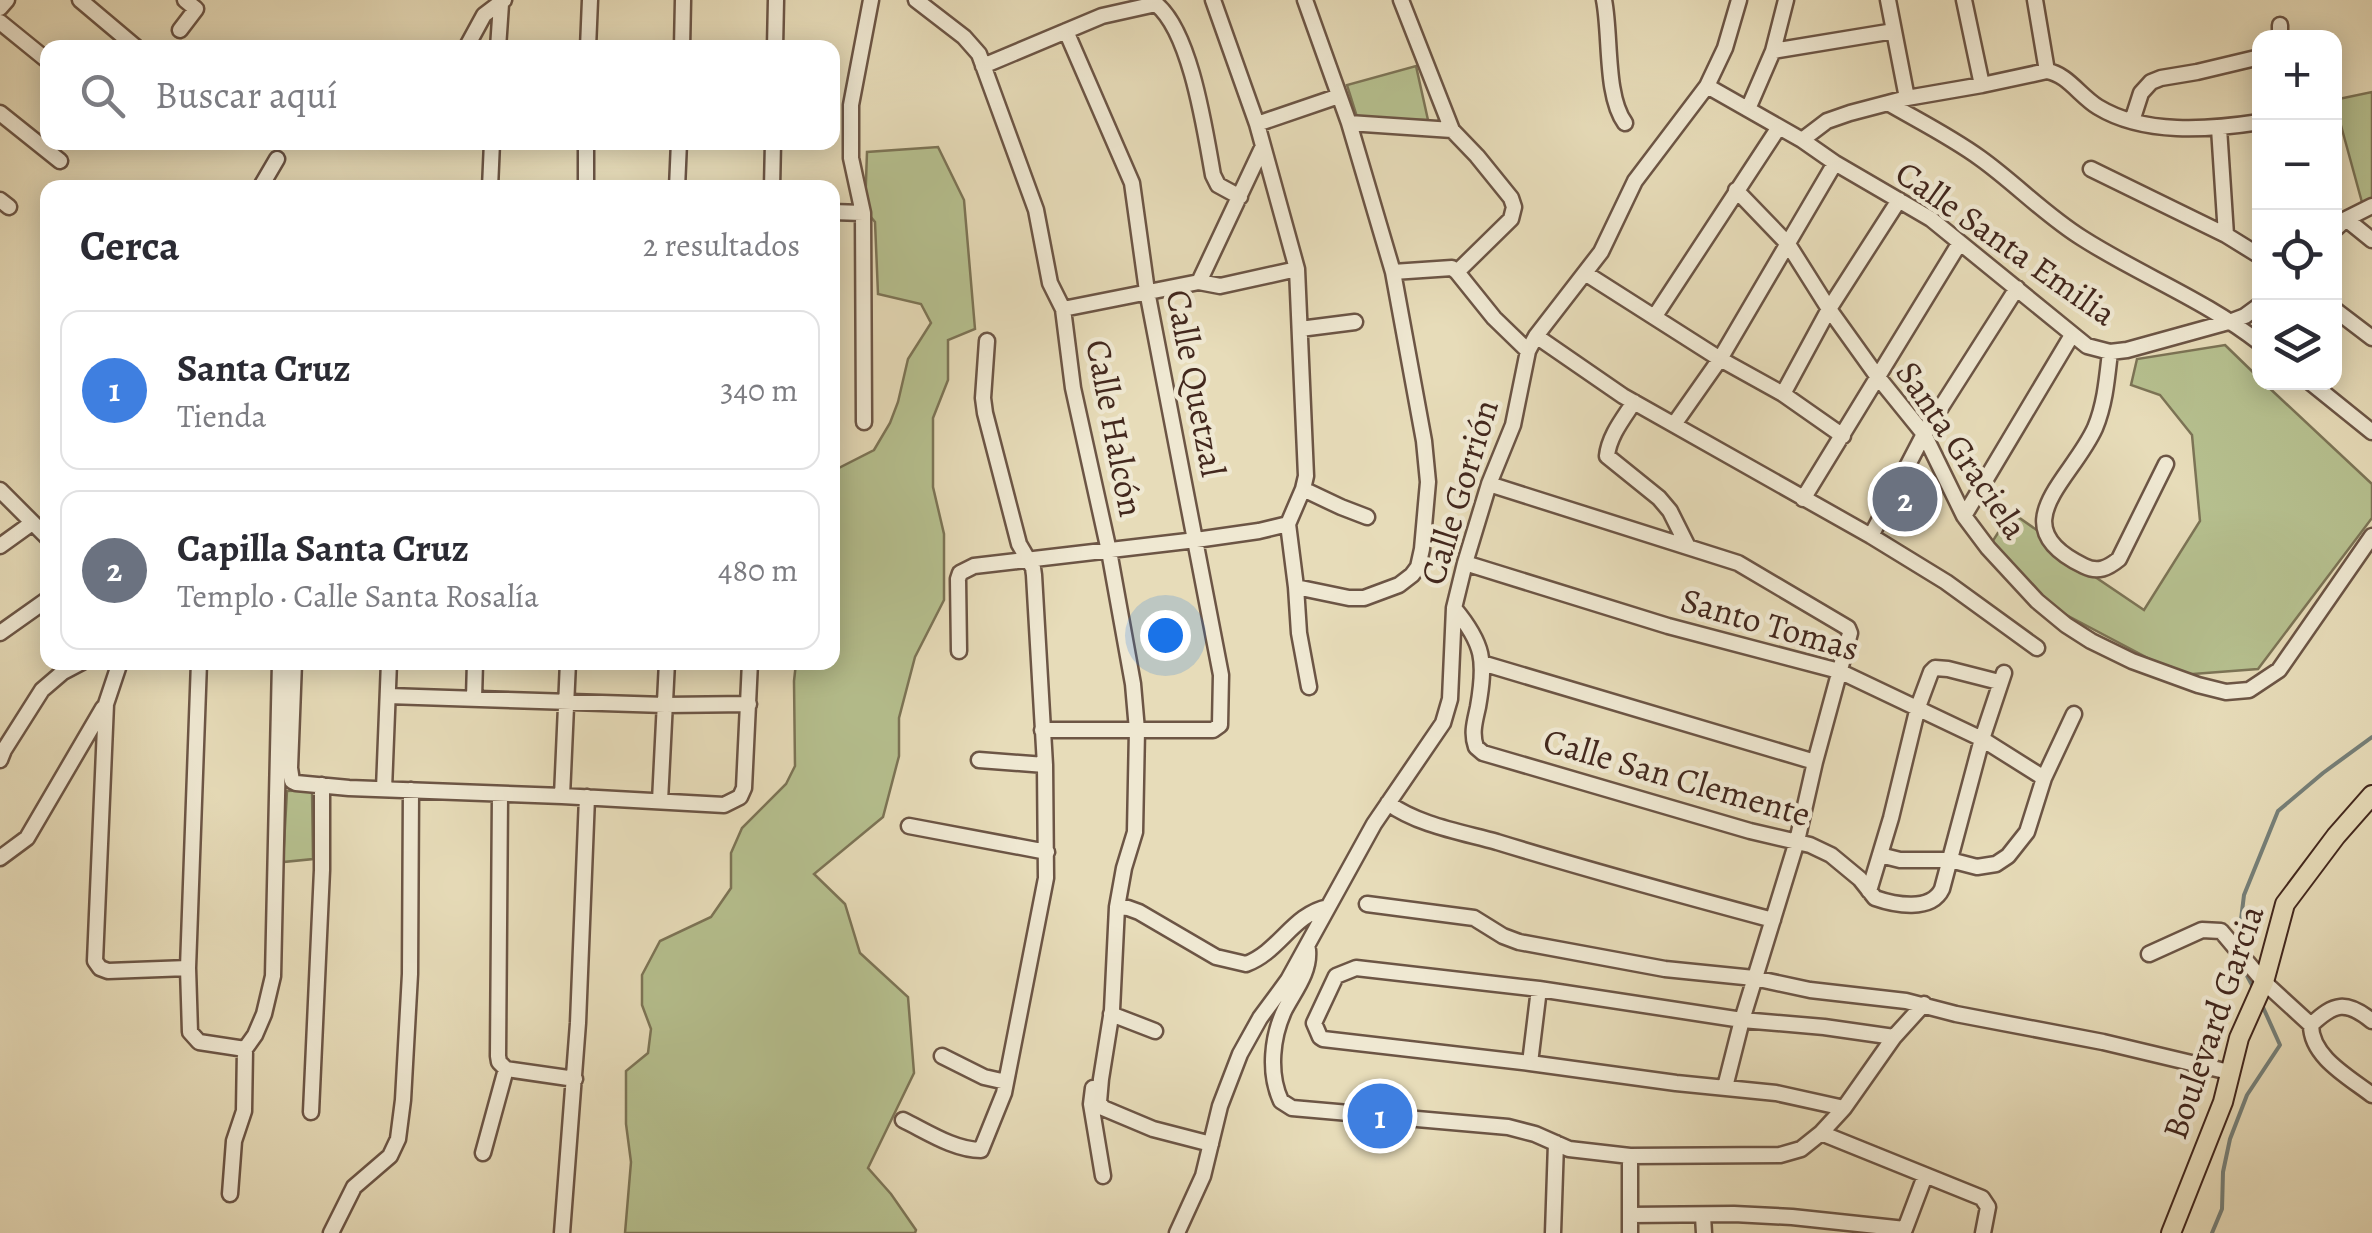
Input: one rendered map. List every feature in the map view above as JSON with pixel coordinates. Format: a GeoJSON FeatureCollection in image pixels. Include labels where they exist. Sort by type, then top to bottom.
{"type":"FeatureCollection","features":[{"type":"Feature","properties":{"kind":"main road","name":"Boulevard Garcia"},"geometry":{"type":"LineString","coordinates":[[2171,1233],[2222,1102],[2239,1038],[2264,982],[2285,904],[2372,795]]}},
{"type":"Feature","properties":{"kind":"street"},"geometry":{"type":"LineString","coordinates":[[0,8],[8,0]]}},
{"type":"Feature","properties":{"kind":"street"},"geometry":{"type":"LineString","coordinates":[[80,0],[128,40]]}},
{"type":"Feature","properties":{"kind":"street"},"geometry":{"type":"LineString","coordinates":[[180,30],[196,10],[186,0]]}},
{"type":"Feature","properties":{"kind":"street"},"geometry":{"type":"LineString","coordinates":[[588,40],[590,0]]}},
{"type":"Feature","properties":{"kind":"street"},"geometry":{"type":"LineString","coordinates":[[682,40],[683,0]]}},
{"type":"Feature","properties":{"kind":"street"},"geometry":{"type":"LineString","coordinates":[[775,40],[776,0]]}},
{"type":"Feature","properties":{"kind":"street"},"geometry":{"type":"LineString","coordinates":[[864,422],[863,213],[851,158],[851,117],[872,0]]}},
{"type":"Feature","properties":{"kind":"street"},"geometry":{"type":"LineString","coordinates":[[1212,0],[1257,124],[1297,269],[1306,476],[1288,524],[1299,634],[1309,686]]}},
{"type":"Feature","properties":{"kind":"street"},"geometry":{"type":"LineString","coordinates":[[1296,586],[1364,598],[1398,585],[1418,567],[1428,482],[1393,272],[1349,124],[1305,0]]}},
{"type":"Feature","properties":{"kind":"street"},"geometry":{"type":"LineString","coordinates":[[1401,0],[1452,130],[1514,206],[1511,219],[1458,272]]}},
{"type":"Feature","properties":{"kind":"street"},"geometry":{"type":"LineString","coordinates":[[1604,0],[1615,102],[1625,124]]}},
{"type":"Feature","properties":{"kind":"street","name":"Calle Gorrión"},"geometry":{"type":"LineString","coordinates":[[1177,1233],[1203,1176],[1225,1092],[1240,1054],[1288,980],[1388,803],[1444,723],[1450,698],[1454,608],[1489,484],[1514,425],[1528,351],[1611,234],[1636,181],[1707,86],[1725,48],[1739,0]]}},
{"type":"Feature","properties":{"kind":"street"},"geometry":{"type":"LineString","coordinates":[[1748,109],[1773,50],[1786,0]]}},
{"type":"Feature","properties":{"kind":"street"},"geometry":{"type":"LineString","coordinates":[[1888,0],[1907,98]]}},
{"type":"Feature","properties":{"kind":"street"},"geometry":{"type":"LineString","coordinates":[[1964,0],[1982,86]]}},
{"type":"Feature","properties":{"kind":"street"},"geometry":{"type":"LineString","coordinates":[[2034,0],[2048,70]]}},
{"type":"Feature","properties":{"kind":"street"},"geometry":{"type":"LineString","coordinates":[[470,40],[484,16],[502,2]]}},
{"type":"Feature","properties":{"kind":"street"},"geometry":{"type":"LineString","coordinates":[[499,40],[502,2]]}},
{"type":"Feature","properties":{"kind":"street","name":"Calle Halcón"},"geometry":{"type":"LineString","coordinates":[[922,2],[975,47],[1036,210],[1050,283],[1063,309],[1073,388],[1110,550],[1128,656],[1137,730],[1135,832],[1117,907],[1111,1014],[1100,1102],[1104,1108],[1153,1129],[1211,1144]]}},
{"type":"Feature","properties":{"kind":"street"},"geometry":{"type":"LineString","coordinates":[[983,66],[1102,16],[1156,4],[1174,28],[1196,87],[1213,175],[1218,185],[1240,197]]}},
{"type":"Feature","properties":{"kind":"street"},"geometry":{"type":"LineString","coordinates":[[0,22],[40,54]]}},
{"type":"Feature","properties":{"kind":"street","name":"Calle Quetzal"},"geometry":{"type":"LineString","coordinates":[[1066,31],[1132,183],[1147,291],[1221,675],[1220,725],[1216,729],[1137,730]]}},
{"type":"Feature","properties":{"kind":"street"},"geometry":{"type":"LineString","coordinates":[[1773,50],[1894,31]]}},
{"type":"Feature","properties":{"kind":"street"},"geometry":{"type":"LineString","coordinates":[[2132,121],[2140,94],[2151,82],[2252,59]]}},
{"type":"Feature","properties":{"kind":"street"},"geometry":{"type":"LineString","coordinates":[[1802,140],[1827,121],[1888,102],[2048,70],[2057,72],[2100,108],[2132,121],[2186,128],[2252,123]]}},
{"type":"Feature","properties":{"kind":"street","name":"Calle Santa Emilia"},"geometry":{"type":"LineString","coordinates":[[1707,86],[1931,219],[2086,346],[2110,352],[2145,346],[2232,321],[2252,311]]}},
{"type":"Feature","properties":{"kind":"street"},"geometry":{"type":"LineString","coordinates":[[1257,124],[1339,96]]}},
{"type":"Feature","properties":{"kind":"street"},"geometry":{"type":"LineString","coordinates":[[1888,102],[1978,156],[2052,219],[2085,241],[2232,321],[2252,337]]}},
{"type":"Feature","properties":{"kind":"street"},"geometry":{"type":"LineString","coordinates":[[0,113],[40,144]]}},
{"type":"Feature","properties":{"kind":"street"},"geometry":{"type":"LineString","coordinates":[[1349,124],[1452,130]]}},
{"type":"Feature","properties":{"kind":"street"},"geometry":{"type":"LineString","coordinates":[[1655,316],[1779,127]]}},
{"type":"Feature","properties":{"kind":"street"},"geometry":{"type":"LineString","coordinates":[[2219,128],[2226,235]]}},
{"type":"Feature","properties":{"kind":"street"},"geometry":{"type":"LineString","coordinates":[[1199,282],[1263,146]]}},
{"type":"Feature","properties":{"kind":"street"},"geometry":{"type":"LineString","coordinates":[[47,150],[60,160]]}},
{"type":"Feature","properties":{"kind":"street"},"geometry":{"type":"LineString","coordinates":[[490,180],[492,150]]}},
{"type":"Feature","properties":{"kind":"street"},"geometry":{"type":"LineString","coordinates":[[586,150],[586,180]]}},
{"type":"Feature","properties":{"kind":"street"},"geometry":{"type":"LineString","coordinates":[[677,180],[679,150]]}},
{"type":"Feature","properties":{"kind":"street"},"geometry":{"type":"LineString","coordinates":[[772,180],[773,150]]}},
{"type":"Feature","properties":{"kind":"street"},"geometry":{"type":"LineString","coordinates":[[265,180],[277,159]]}},
{"type":"Feature","properties":{"kind":"street"},"geometry":{"type":"LineString","coordinates":[[1674,424],[1720,358],[1834,163]]}},
{"type":"Feature","properties":{"kind":"street"},"geometry":{"type":"LineString","coordinates":[[2090,169],[2252,251]]}},
{"type":"Feature","properties":{"kind":"street","name":"Santa Graciela"},"geometry":{"type":"LineString","coordinates":[[1736,190],[1788,244],[1829,309],[1924,434],[1964,516],[1988,548],[2037,602],[2091,640],[2132,661],[2198,685],[2226,692],[2249,690],[2279,670],[2372,536]]}},
{"type":"Feature","properties":{"kind":"street"},"geometry":{"type":"LineString","coordinates":[[1783,394],[1829,309],[1899,200]]}},
{"type":"Feature","properties":{"kind":"street"},"geometry":{"type":"LineString","coordinates":[[2342,224],[2372,206]]}},
{"type":"Feature","properties":{"kind":"street"},"geometry":{"type":"LineString","coordinates":[[840,212],[863,213]]}},
{"type":"Feature","properties":{"kind":"street"},"geometry":{"type":"LineString","coordinates":[[2342,226],[2372,240]]}},
{"type":"Feature","properties":{"kind":"street"},"geometry":{"type":"LineString","coordinates":[[1803,499],[1959,244]]}},
{"type":"Feature","properties":{"kind":"street"},"geometry":{"type":"LineString","coordinates":[[1393,272],[1446,268],[1458,272],[1494,318],[1528,351]]}},
{"type":"Feature","properties":{"kind":"street"},"geometry":{"type":"LineString","coordinates":[[1063,309],[1199,282],[1220,286],[1297,269]]}},
{"type":"Feature","properties":{"kind":"street"},"geometry":{"type":"LineString","coordinates":[[1585,273],[1783,394],[1844,436]]}},
{"type":"Feature","properties":{"kind":"street"},"geometry":{"type":"LineString","coordinates":[[1871,536],[1924,434],[2017,288]]}},
{"type":"Feature","properties":{"kind":"street"},"geometry":{"type":"LineString","coordinates":[[2342,315],[2372,338]]}},
{"type":"Feature","properties":{"kind":"street"},"geometry":{"type":"LineString","coordinates":[[1300,329],[1355,322]]}},
{"type":"Feature","properties":{"kind":"street"},"geometry":{"type":"LineString","coordinates":[[1964,516],[2072,335]]}},
{"type":"Feature","properties":{"kind":"street"},"geometry":{"type":"LineString","coordinates":[[1536,336],[1634,402],[1946,582],[2036,648]]}},
{"type":"Feature","properties":{"kind":"street"},"geometry":{"type":"LineString","coordinates":[[902,1120],[970,1150],[981,1150],[1006,1082],[1046,878],[1045,765],[1034,576],[1019,544],[984,413],[987,341]]}},
{"type":"Feature","properties":{"kind":"street"},"geometry":{"type":"LineString","coordinates":[[2110,352],[2104,406],[2053,496],[2042,525],[2045,536],[2080,564],[2093,570],[2110,566],[2119,559],[2166,464]]}},
{"type":"Feature","properties":{"kind":"street"},"geometry":{"type":"LineString","coordinates":[[2320,390],[2372,432]]}},
{"type":"Feature","properties":{"kind":"street"},"geometry":{"type":"LineString","coordinates":[[1634,402],[1615,431],[1607,456],[1670,511],[1687,545]]}},
{"type":"Feature","properties":{"kind":"street"},"geometry":{"type":"LineString","coordinates":[[1489,484],[1738,563],[1844,624],[1850,633],[1797,842],[1725,1087]]}},
{"type":"Feature","properties":{"kind":"street"},"geometry":{"type":"LineString","coordinates":[[1303,489],[1368,516]]}},
{"type":"Feature","properties":{"kind":"street"},"geometry":{"type":"LineString","coordinates":[[0,490],[40,530]]}},
{"type":"Feature","properties":{"kind":"street"},"geometry":{"type":"LineString","coordinates":[[0,546],[32,523]]}},
{"type":"Feature","properties":{"kind":"street"},"geometry":{"type":"LineString","coordinates":[[959,651],[960,573],[974,566],[1196,540],[1288,524]]}},
{"type":"Feature","properties":{"kind":"street","name":"Santo Tomas"},"geometry":{"type":"LineString","coordinates":[[1464,564],[1668,626],[1840,672],[1982,739],[2044,778]]}},
{"type":"Feature","properties":{"kind":"street"},"geometry":{"type":"LineString","coordinates":[[0,633],[40,605]]}},
{"type":"Feature","properties":{"kind":"street"},"geometry":{"type":"LineString","coordinates":[[1454,608],[1473,632],[1482,663],[1815,762]]}},
{"type":"Feature","properties":{"kind":"street","name":"Calle San Clemente"},"geometry":{"type":"LineString","coordinates":[[1482,663],[1473,732],[1476,747],[1483,753],[1797,842],[1831,855],[1860,879],[1875,898],[1909,904],[1932,902],[1942,889],[2001,678],[1935,668],[1918,707]]}},
{"type":"Feature","properties":{"kind":"street"},"geometry":{"type":"LineString","coordinates":[[0,760],[42,690],[67,670]]}},
{"type":"Feature","properties":{"kind":"street"},"geometry":{"type":"LineString","coordinates":[[0,858],[27,838],[106,704],[117,670]]}},
{"type":"Feature","properties":{"kind":"street"},"geometry":{"type":"LineString","coordinates":[[199,670],[189,1021],[193,1038],[199,1042],[246,1049]]}},
{"type":"Feature","properties":{"kind":"street"},"geometry":{"type":"LineString","coordinates":[[230,1194],[234,1141],[244,1110],[246,1049],[264,1014],[273,976],[280,670]]}},
{"type":"Feature","properties":{"kind":"street"},"geometry":{"type":"LineString","coordinates":[[294,670],[292,781],[713,805],[733,802],[744,788],[750,670]]}},
{"type":"Feature","properties":{"kind":"street"},"geometry":{"type":"LineString","coordinates":[[384,789],[389,670]]}},
{"type":"Feature","properties":{"kind":"street"},"geometry":{"type":"LineString","coordinates":[[474,698],[476,670]]}},
{"type":"Feature","properties":{"kind":"street"},"geometry":{"type":"LineString","coordinates":[[562,796],[568,670]]}},
{"type":"Feature","properties":{"kind":"street"},"geometry":{"type":"LineString","coordinates":[[660,800],[667,670]]}},
{"type":"Feature","properties":{"kind":"street"},"geometry":{"type":"LineString","coordinates":[[388,696],[749,704]]}},
{"type":"Feature","properties":{"kind":"street"},"geometry":{"type":"LineString","coordinates":[[106,704],[96,961],[108,971],[188,968]]}},
{"type":"Feature","properties":{"kind":"street"},"geometry":{"type":"LineString","coordinates":[[1869,891],[1918,707]]}},
{"type":"Feature","properties":{"kind":"street"},"geometry":{"type":"LineString","coordinates":[[1880,855],[1900,860],[1950,860],[1977,867],[1987,867],[2008,856],[2027,832],[2044,778],[2074,714]]}},
{"type":"Feature","properties":{"kind":"street"},"geometry":{"type":"LineString","coordinates":[[1042,730],[1137,730]]}},
{"type":"Feature","properties":{"kind":"street"},"geometry":{"type":"LineString","coordinates":[[979,760],[1045,765]]}},
{"type":"Feature","properties":{"kind":"street"},"geometry":{"type":"LineString","coordinates":[[311,1112],[322,785]]}},
{"type":"Feature","properties":{"kind":"street"},"geometry":{"type":"LineString","coordinates":[[331,1233],[354,1187],[390,1156],[398,1139],[410,974],[411,790]]}},
{"type":"Feature","properties":{"kind":"street"},"geometry":{"type":"LineString","coordinates":[[500,795],[498,1056],[506,1069],[575,1079]]}},
{"type":"Feature","properties":{"kind":"street"},"geometry":{"type":"LineString","coordinates":[[562,1233],[575,1079],[587,797]]}},
{"type":"Feature","properties":{"kind":"street"},"geometry":{"type":"LineString","coordinates":[[1388,803],[1402,813],[1455,830],[1773,920]]}},
{"type":"Feature","properties":{"kind":"street"},"geometry":{"type":"LineString","coordinates":[[908,826],[1048,852]]}},
{"type":"Feature","properties":{"kind":"street"},"geometry":{"type":"LineString","coordinates":[[1366,904],[1474,918],[1520,942],[1665,969],[1924,1004],[2229,1072]]}},
{"type":"Feature","properties":{"kind":"street"},"geometry":{"type":"LineString","coordinates":[[1117,907],[1139,912],[1216,958],[1246,964],[1269,952],[1299,921],[1328,907]]}},
{"type":"Feature","properties":{"kind":"street"},"geometry":{"type":"LineString","coordinates":[[2149,954],[2202,930],[2221,931],[2264,982],[2311,1025]]}},
{"type":"Feature","properties":{"kind":"street"},"geometry":{"type":"LineString","coordinates":[[1308,945],[1305,970],[1277,1032],[1273,1077],[1280,1101],[1292,1108],[1508,1127],[1569,1149],[1630,1156],[1780,1155],[1801,1149],[1844,1108],[1894,1037],[1924,1004]]}},
{"type":"Feature","properties":{"kind":"street"},"geometry":{"type":"LineString","coordinates":[[1844,1108],[1776,1093],[1323,1039],[1314,1023],[1336,976],[1356,968],[1894,1037]]}},
{"type":"Feature","properties":{"kind":"street"},"geometry":{"type":"LineString","coordinates":[[1530,1063],[1540,989]]}},
{"type":"Feature","properties":{"kind":"street"},"geometry":{"type":"LineString","coordinates":[[2372,1021],[2342,1006],[2324,1013],[2311,1025],[2316,1049],[2372,1095]]}},
{"type":"Feature","properties":{"kind":"street"},"geometry":{"type":"LineString","coordinates":[[1111,1014],[1155,1031]]}},
{"type":"Feature","properties":{"kind":"street"},"geometry":{"type":"LineString","coordinates":[[942,1056],[984,1078],[1006,1082]]}},
{"type":"Feature","properties":{"kind":"street"},"geometry":{"type":"LineString","coordinates":[[482,1153],[506,1069]]}},
{"type":"Feature","properties":{"kind":"street"},"geometry":{"type":"LineString","coordinates":[[1102,1070],[1094,1082],[1091,1104],[1103,1176]]}},
{"type":"Feature","properties":{"kind":"street"},"geometry":{"type":"LineString","coordinates":[[1821,1133],[1982,1198],[1988,1207],[1983,1233]]}},
{"type":"Feature","properties":{"kind":"street"},"geometry":{"type":"LineString","coordinates":[[1553,1233],[1556,1142]]}},
{"type":"Feature","properties":{"kind":"street"},"geometry":{"type":"LineString","coordinates":[[1630,1156],[1630,1233]]}},
{"type":"Feature","properties":{"kind":"street"},"geometry":{"type":"LineString","coordinates":[[1630,1216],[1792,1217],[1906,1231],[1925,1176]]}},
{"type":"Feature","properties":{"kind":"street"},"geometry":{"type":"LineString","coordinates":[[1703,1216],[1704,1233]]}},
{"type":"Feature","properties":{"kind":"green space"},"geometry":{"type":"Polygon","coordinates":[[[1416,66],[1428,120],[1358,120],[1347,85],[1416,66]]]}},
{"type":"Feature","properties":{"kind":"green space"},"geometry":{"type":"Polygon","coordinates":[[[2372,92],[2372,201],[2363,206],[2342,129],[2342,98],[2372,92]]]}},
{"type":"Feature","properties":{"kind":"green space"},"geometry":{"type":"Polygon","coordinates":[[[938,147],[964,200],[975,329],[948,340],[948,380],[933,418],[933,487],[944,534],[944,600],[915,657],[899,718],[899,756],[883,817],[814,874],[845,904],[860,953],[908,997],[914,1073],[868,1168],[916,1230],[625,1233],[631,1162],[626,1071],[648,1053],[651,1029],[642,1005],[642,975],[660,941],[711,917],[731,888],[731,853],[742,828],[786,784],[795,766],[795,670],[840,670],[840,467],[874,450],[898,402],[908,359],[931,323],[921,304],[878,294],[875,222],[865,210],[867,152],[938,147]]]}},
{"type":"Feature","properties":{"kind":"green space"},"geometry":{"type":"Polygon","coordinates":[[[2225,345],[2252,371],[2252,390],[2271,390],[2372,484],[2372,518],[2258,669],[2180,675],[2055,609],[1989,547],[2011,512],[2041,533],[2048,545],[2144,610],[2200,521],[2192,435],[2160,395],[2131,385],[2137,359],[2225,345]]]}},
{"type":"Feature","properties":{"kind":"green space"},"geometry":{"type":"Polygon","coordinates":[[[312,790],[313,859],[283,862],[287,791],[312,790]]]}},
{"type":"Feature","properties":{"kind":"waterway"},"geometry":{"type":"LineString","coordinates":[[2238,944],[2244,895],[2278,811],[2372,737]]}},
{"type":"Feature","properties":{"kind":"waterway"},"geometry":{"type":"LineString","coordinates":[[2240,963],[2252,985]]}},
{"type":"Feature","properties":{"kind":"waterway"},"geometry":{"type":"LineString","coordinates":[[2212,1233],[2222,1209],[2223,1172],[2230,1139],[2247,1095],[2280,1045],[2262,1005]]}},
{"type":"Feature","properties":{"kind":"place","name":"Capilla Santa Cruz"},"geometry":{"type":"Point","coordinates":[1905,499]}},
{"type":"Feature","properties":{"kind":"place","name":"Santa Cruz"},"geometry":{"type":"Point","coordinates":[1380,1116]}}]}
